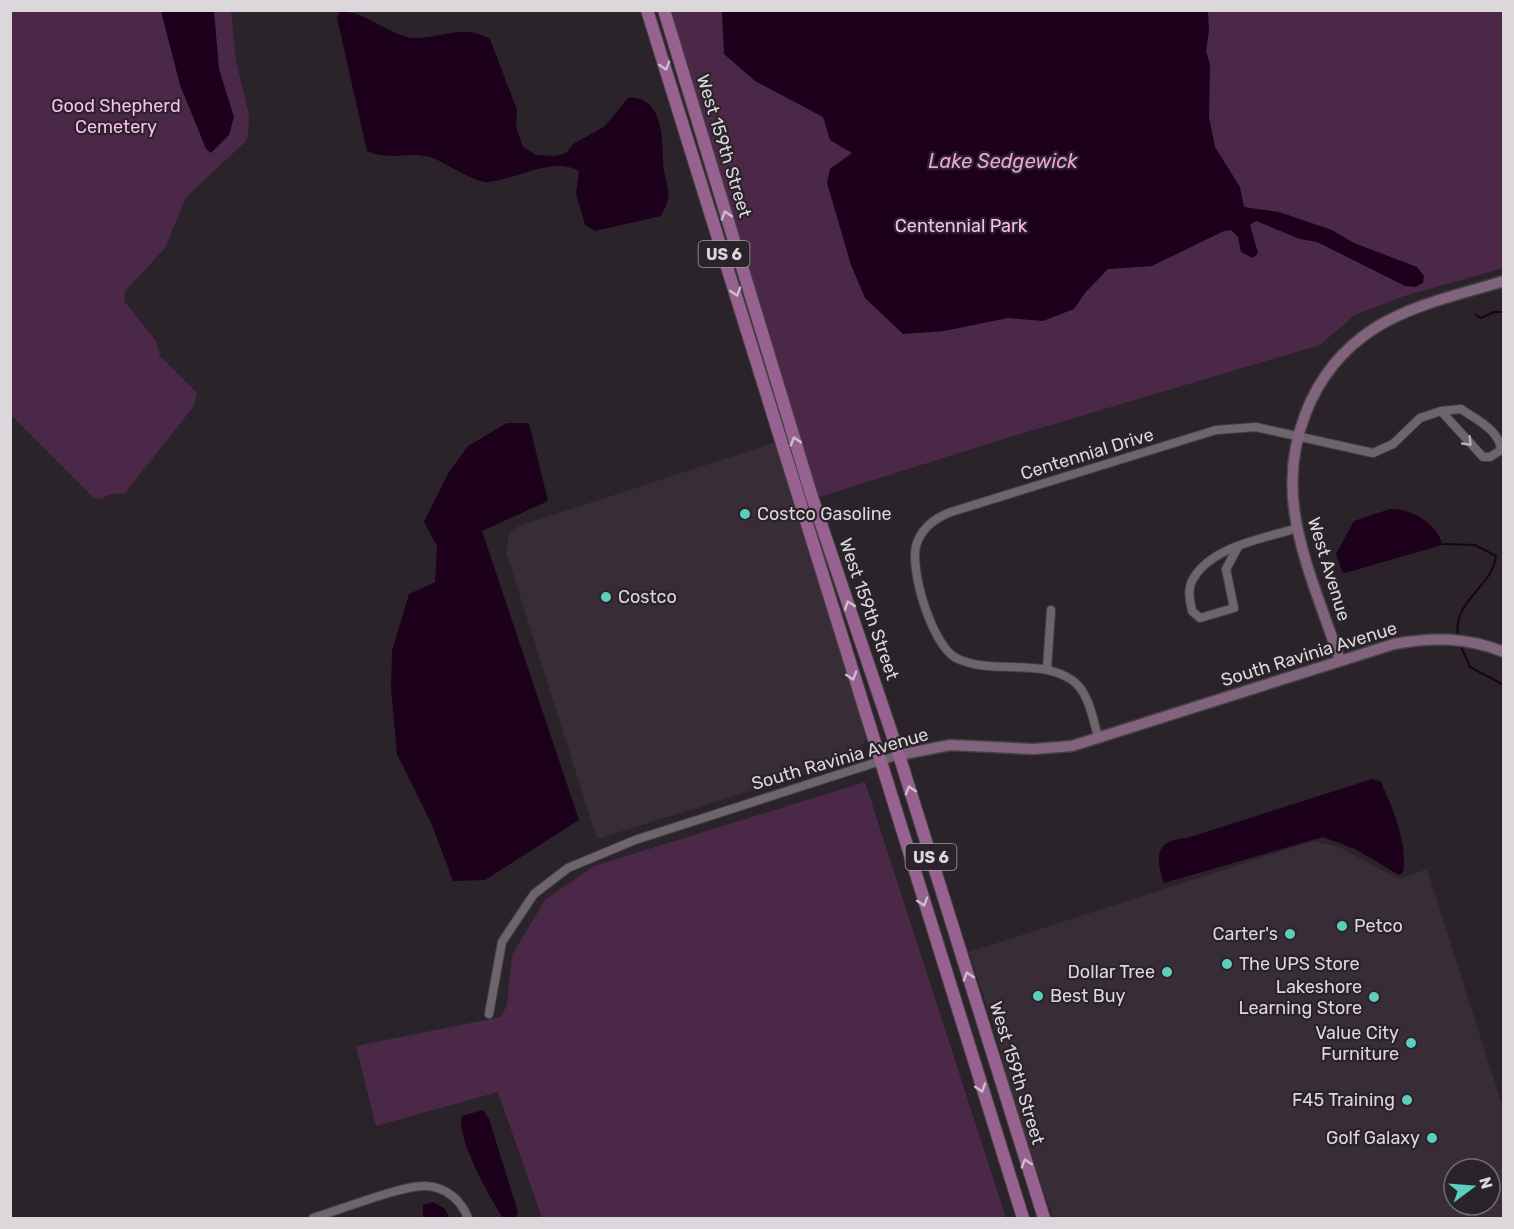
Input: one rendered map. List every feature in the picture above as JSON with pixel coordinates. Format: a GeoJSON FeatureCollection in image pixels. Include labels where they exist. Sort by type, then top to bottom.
{"type":"FeatureCollection","features":[{"type":"Feature","properties":{"kind":"main road","name":"West 159th Street"},"geometry":{"type":"LineString","coordinates":[[647,10],[879,762],[1023,1218]]}},
{"type":"Feature","properties":{"kind":"main road","name":"West 159th Street"},"geometry":{"type":"LineString","coordinates":[[664,10],[812,497],[899,755],[1044,1218]]}},
{"type":"Feature","properties":{"kind":"street","name":"West Avenue"},"geometry":{"type":"LineString","coordinates":[[1340,661],[1297,528],[1292,477],[1296,436],[1319,384],[1340,357],[1362,337],[1398,316],[1503,280]]}},
{"type":"Feature","properties":{"kind":"street"},"geometry":{"type":"LineString","coordinates":[[1461,409],[1492,431],[1501,443],[1501,450],[1490,458],[1483,457],[1441,411],[1461,409]]}},
{"type":"Feature","properties":{"kind":"street","name":"Centennial Drive"},"geometry":{"type":"LineString","coordinates":[[1047,669],[986,666],[966,662],[953,656],[942,647],[936,635],[915,561],[917,544],[923,532],[939,516],[1216,430],[1256,427],[1373,453],[1393,444],[1420,418],[1441,411]]}},
{"type":"Feature","properties":{"kind":"street"},"geometry":{"type":"LineString","coordinates":[[1238,547],[1226,569],[1234,608],[1200,618],[1192,611],[1190,598],[1193,579],[1210,560],[1238,547],[1297,528]]}},
{"type":"Feature","properties":{"kind":"street"},"geometry":{"type":"LineString","coordinates":[[1052,610],[1047,669],[1075,682],[1083,692],[1098,737]]}},
{"type":"Feature","properties":{"kind":"street","name":"South Ravinia Avenue"},"geometry":{"type":"LineString","coordinates":[[489,1014],[502,942],[534,894],[568,868],[635,840],[899,755],[950,745],[1034,750],[1072,746],[1394,644],[1425,638],[1450,638],[1484,644],[1503,652]]}},
{"type":"Feature","properties":{"kind":"street"},"geometry":{"type":"LineString","coordinates":[[313,1218],[417,1186],[446,1191],[459,1202],[468,1218]]}},
{"type":"Feature","properties":{"kind":"shaded area"},"geometry":{"type":"Polygon","coordinates":[[[776,442],[866,740],[856,752],[816,770],[597,839],[506,552],[509,534],[519,526],[776,442]]]}},
{"type":"Feature","properties":{"kind":"shaded area"},"geometry":{"type":"Polygon","coordinates":[[[1313,841],[1339,847],[1399,879],[1427,869],[1503,1108],[1503,1218],[1053,1218],[1019,1123],[995,1030],[969,952],[1313,841]]]}},
{"type":"Feature","properties":{"kind":"green space","name":"Good Shepherd Cemetery"},"geometry":{"type":"Polygon","coordinates":[[[11,11],[231,11],[236,61],[249,115],[248,136],[245,142],[186,197],[165,248],[125,291],[124,301],[156,341],[160,356],[197,393],[194,406],[125,493],[110,494],[101,499],[94,498],[11,415],[11,11]]]}},
{"type":"Feature","properties":{"kind":"green space","name":"Centennial Park"},"geometry":{"type":"Polygon","coordinates":[[[669,11],[1503,11],[1503,268],[1404,296],[1355,315],[1320,345],[1010,437],[819,497],[798,438],[669,11]]]}},
{"type":"Feature","properties":{"kind":"green space"},"geometry":{"type":"Polygon","coordinates":[[[865,782],[1006,1218],[542,1218],[498,1092],[376,1126],[356,1046],[501,1017],[507,1005],[512,955],[545,900],[594,866],[865,782]]]}},
{"type":"Feature","properties":{"kind":"water"},"geometry":{"type":"Polygon","coordinates":[[[161,11],[214,11],[219,69],[234,117],[229,135],[211,153],[206,149],[180,85],[161,11]]]}},
{"type":"Feature","properties":{"kind":"water","name":"Lake Sedgewick"},"geometry":{"type":"Polygon","coordinates":[[[722,11],[1208,11],[1209,30],[1206,51],[1210,65],[1209,117],[1215,147],[1240,187],[1244,207],[1279,212],[1332,230],[1354,243],[1417,267],[1424,276],[1423,283],[1415,287],[1405,286],[1317,242],[1300,239],[1256,221],[1250,225],[1258,253],[1253,258],[1241,252],[1238,237],[1231,230],[1224,231],[1152,266],[1108,269],[1085,293],[1074,309],[1043,321],[1008,318],[944,331],[903,334],[865,298],[851,265],[827,183],[830,169],[852,153],[830,140],[823,117],[755,81],[724,54],[722,11]]]}},
{"type":"Feature","properties":{"kind":"water"},"geometry":{"type":"Polygon","coordinates":[[[340,12],[359,15],[406,37],[416,38],[462,32],[490,39],[517,110],[516,127],[523,147],[536,155],[555,156],[566,153],[573,144],[604,127],[628,98],[648,103],[654,111],[661,130],[663,167],[668,190],[667,201],[661,216],[595,231],[585,225],[576,193],[579,171],[569,167],[547,167],[500,180],[483,182],[430,157],[390,156],[367,151],[337,18],[340,12]]]}},
{"type":"Feature","properties":{"kind":"water"},"geometry":{"type":"Polygon","coordinates":[[[507,423],[529,423],[548,501],[482,531],[579,820],[485,880],[453,881],[432,825],[397,754],[391,688],[392,651],[409,594],[435,582],[437,546],[424,522],[449,472],[468,446],[507,423]]]}},
{"type":"Feature","properties":{"kind":"water"},"geometry":{"type":"Polygon","coordinates":[[[1390,509],[1414,514],[1430,524],[1440,537],[1442,545],[1345,573],[1342,571],[1336,554],[1354,521],[1390,509]]]}},
{"type":"Feature","properties":{"kind":"water"},"geometry":{"type":"Polygon","coordinates":[[[1372,779],[1381,782],[1398,826],[1404,861],[1403,872],[1399,875],[1355,849],[1323,837],[1164,883],[1159,858],[1163,846],[1169,842],[1372,779]]]}},
{"type":"Feature","properties":{"kind":"water"},"geometry":{"type":"Polygon","coordinates":[[[483,1110],[489,1119],[518,1212],[515,1218],[503,1218],[475,1168],[464,1138],[461,1125],[462,1116],[483,1110]]]}},
{"type":"Feature","properties":{"kind":"water"},"geometry":{"type":"Polygon","coordinates":[[[433,1202],[444,1208],[450,1218],[423,1218],[423,1205],[433,1202]]]}},
{"type":"Feature","properties":{"kind":"waterway"},"geometry":{"type":"LineString","coordinates":[[1476,315],[1481,318],[1494,312],[1504,312]]}},
{"type":"Feature","properties":{"kind":"waterway"},"geometry":{"type":"LineString","coordinates":[[1443,544],[1475,545],[1496,556],[1488,577],[1461,613],[1458,636]]}},
{"type":"Feature","properties":{"kind":"waterway"},"geometry":{"type":"LineString","coordinates":[[1460,644],[1470,667],[1504,685]]}},
{"type":"Feature","properties":{"kind":"place","name":"Costco Gasoline"},"geometry":{"type":"Point","coordinates":[745,514]}},
{"type":"Feature","properties":{"kind":"place","name":"Costco"},"geometry":{"type":"Point","coordinates":[606,597]}},
{"type":"Feature","properties":{"kind":"place","name":"Petco"},"geometry":{"type":"Point","coordinates":[1342,926]}},
{"type":"Feature","properties":{"kind":"place","name":"Carter's"},"geometry":{"type":"Point","coordinates":[1290,934]}},
{"type":"Feature","properties":{"kind":"place","name":"The UPS Store"},"geometry":{"type":"Point","coordinates":[1227,964]}},
{"type":"Feature","properties":{"kind":"place","name":"Dollar Tree"},"geometry":{"type":"Point","coordinates":[1167,972]}},
{"type":"Feature","properties":{"kind":"place","name":"Best Buy"},"geometry":{"type":"Point","coordinates":[1038,996]}},
{"type":"Feature","properties":{"kind":"place","name":"Lakeshore Learning Store"},"geometry":{"type":"Point","coordinates":[1374,997]}},
{"type":"Feature","properties":{"kind":"place","name":"Value City Furniture"},"geometry":{"type":"Point","coordinates":[1411,1043]}},
{"type":"Feature","properties":{"kind":"place","name":"F45 Training"},"geometry":{"type":"Point","coordinates":[1407,1100]}},
{"type":"Feature","properties":{"kind":"place","name":"Golf Galaxy"},"geometry":{"type":"Point","coordinates":[1432,1138]}}]}
